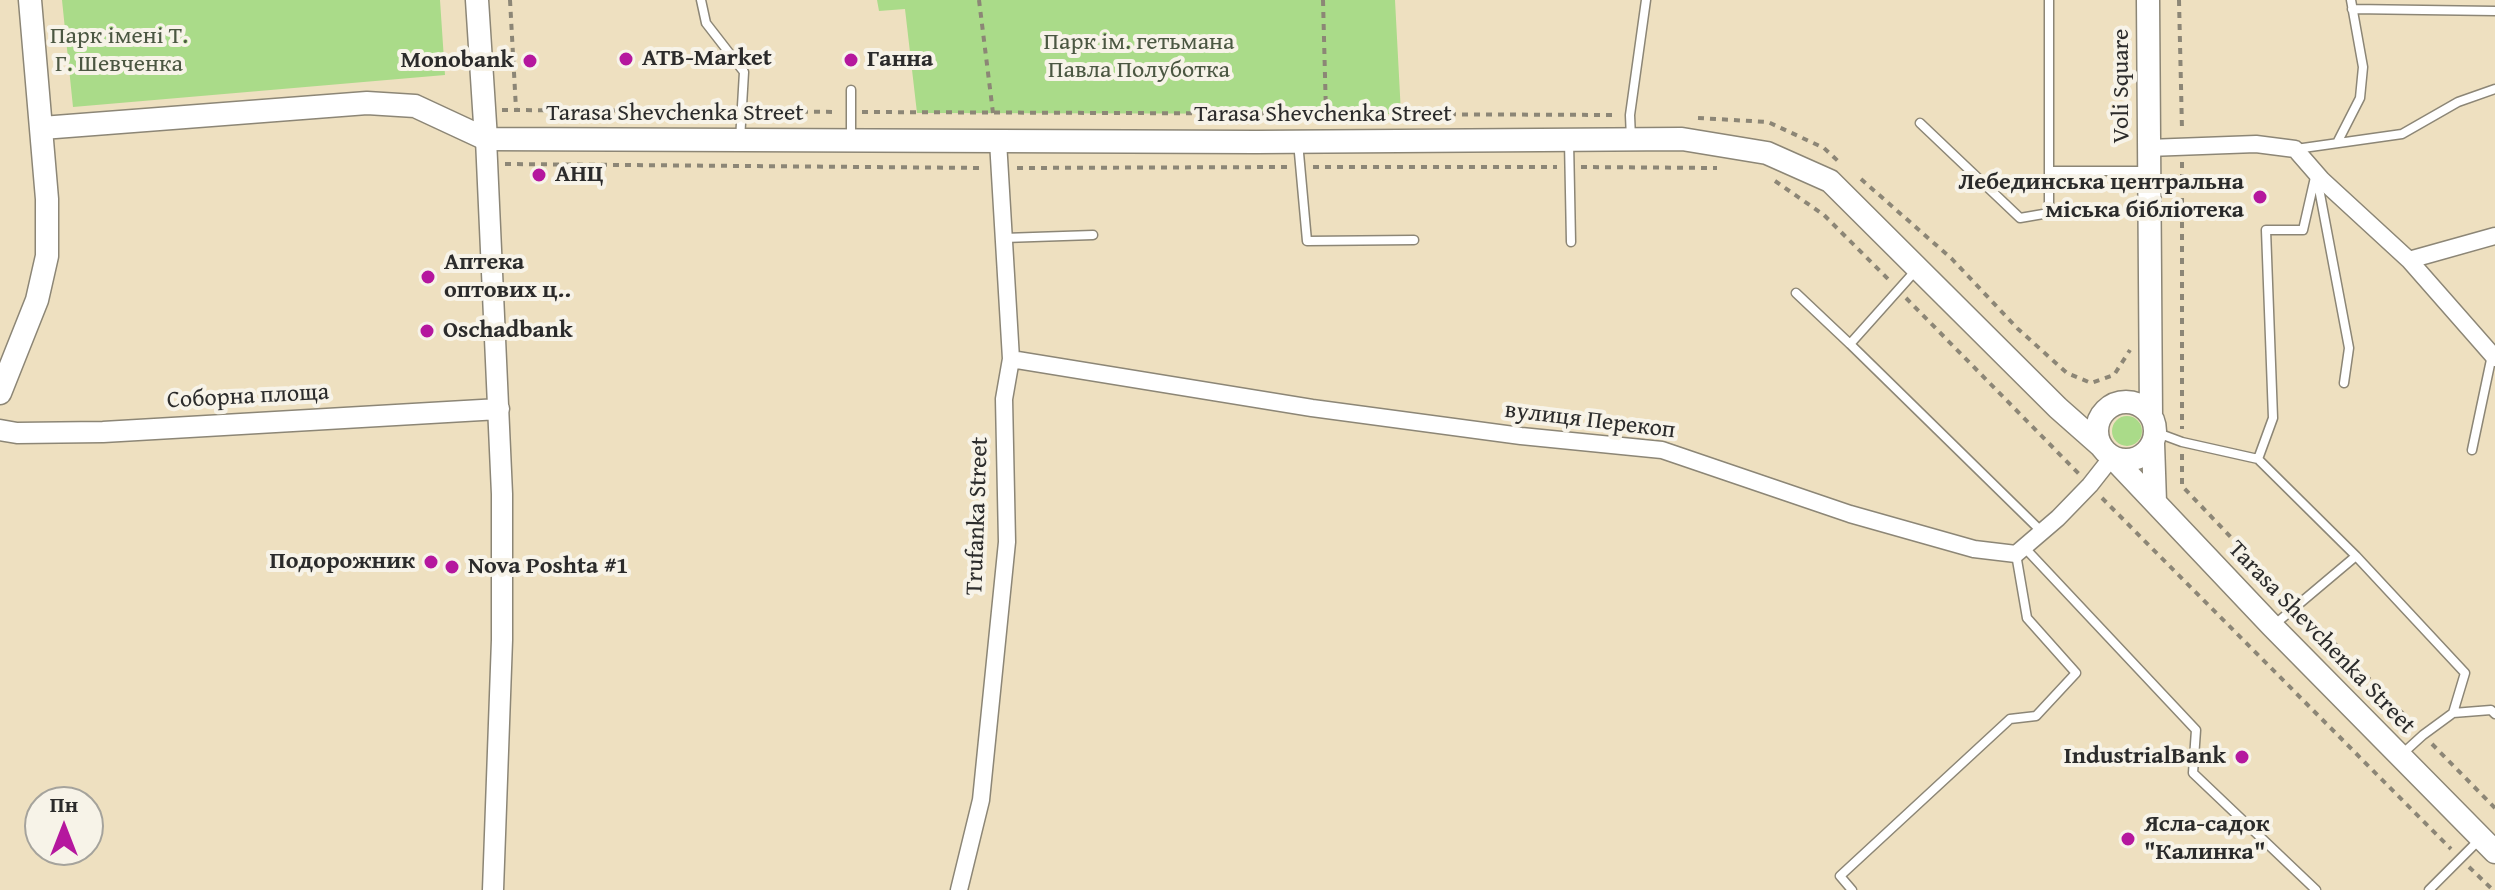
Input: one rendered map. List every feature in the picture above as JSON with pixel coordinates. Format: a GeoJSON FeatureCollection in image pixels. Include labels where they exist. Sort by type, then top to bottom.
{"type":"FeatureCollection","features":[{"type":"Feature","properties":{"kind":"main road"},"geometry":{"type":"LineString","coordinates":[[0,393],[37,300],[47,256],[47,199],[30,0]]}},
{"type":"Feature","properties":{"kind":"main road"},"geometry":{"type":"LineString","coordinates":[[42,128],[367,103],[415,106],[486,139],[477,0]]}},
{"type":"Feature","properties":{"kind":"main road","name":"Voli Square"},"geometry":{"type":"LineString","coordinates":[[2148,0],[2150,364],[2155,502]]}},
{"type":"Feature","properties":{"kind":"main road","name":"Tarasa Shevchenka Street"},"geometry":{"type":"LineString","coordinates":[[486,139],[1682,139],[1767,153],[1830,181],[2058,408],[2107,452],[2272,626],[2488,845]]}},
{"type":"Feature","properties":{"kind":"main road"},"geometry":{"type":"LineString","coordinates":[[2058,408],[2115,405],[2139,405],[2153,430],[2141,456],[2134,459],[2107,452],[2097,431],[2102,414],[2115,405],[2150,364]]}},
{"type":"Feature","properties":{"kind":"street"},"geometry":{"type":"LineString","coordinates":[[486,139],[502,494],[502,640],[493,883]]}},
{"type":"Feature","properties":{"kind":"street","name":"Trufanka Street"},"geometry":{"type":"LineString","coordinates":[[959,890],[981,800],[1007,542],[1004,399],[1011,359],[998,141]]}},
{"type":"Feature","properties":{"kind":"street"},"geometry":{"type":"LineString","coordinates":[[2148,148],[2256,144],[2295,149],[2316,173],[2409,260],[2494,356]]}},
{"type":"Feature","properties":{"kind":"street"},"geometry":{"type":"LineString","coordinates":[[2409,260],[2495,236]]}},
{"type":"Feature","properties":{"kind":"street","name":"вулиця Перекоп"},"geometry":{"type":"LineString","coordinates":[[1011,359],[1312,408],[1521,436],[1662,450],[1850,514],[1974,549],[2020,551]]}},
{"type":"Feature","properties":{"kind":"street","name":"Соборна площа"},"geometry":{"type":"LineString","coordinates":[[0,430],[17,433],[103,432],[499,409]]}},
{"type":"Feature","properties":{"kind":"street"},"geometry":{"type":"LineString","coordinates":[[2020,551],[2090,485],[2107,452]]}},
{"type":"Feature","properties":{"kind":"lane"},"geometry":{"type":"LineString","coordinates":[[701,0],[706,23],[744,72],[740,140]]}},
{"type":"Feature","properties":{"kind":"lane"},"geometry":{"type":"LineString","coordinates":[[1631,140],[1630,115],[1646,0]]}},
{"type":"Feature","properties":{"kind":"lane"},"geometry":{"type":"LineString","coordinates":[[1920,123],[2020,218],[2049,213],[2049,0]]}},
{"type":"Feature","properties":{"kind":"lane"},"geometry":{"type":"LineString","coordinates":[[2337,143],[2360,98],[2363,67],[2351,4],[2495,11]]}},
{"type":"Feature","properties":{"kind":"lane"},"geometry":{"type":"LineString","coordinates":[[2295,149],[2402,134],[2458,102],[2495,89]]}},
{"type":"Feature","properties":{"kind":"lane"},"geometry":{"type":"LineString","coordinates":[[851,90],[851,141]]}},
{"type":"Feature","properties":{"kind":"lane"},"geometry":{"type":"LineString","coordinates":[[1569,140],[1571,242]]}},
{"type":"Feature","properties":{"kind":"lane"},"geometry":{"type":"LineString","coordinates":[[1298,141],[1307,241],[1414,240]]}},
{"type":"Feature","properties":{"kind":"lane"},"geometry":{"type":"LineString","coordinates":[[2049,171],[2148,171]]}},
{"type":"Feature","properties":{"kind":"lane"},"geometry":{"type":"LineString","coordinates":[[2258,459],[2273,418],[2266,230],[2303,230],[2316,173]]}},
{"type":"Feature","properties":{"kind":"lane"},"geometry":{"type":"LineString","coordinates":[[2316,173],[2349,348],[2344,383]]}},
{"type":"Feature","properties":{"kind":"lane"},"geometry":{"type":"LineString","coordinates":[[1004,238],[1093,235]]}},
{"type":"Feature","properties":{"kind":"lane"},"geometry":{"type":"LineString","coordinates":[[1850,344],[1917,268]]}},
{"type":"Feature","properties":{"kind":"lane"},"geometry":{"type":"LineString","coordinates":[[1796,293],[2042,532]]}},
{"type":"Feature","properties":{"kind":"lane"},"geometry":{"type":"LineString","coordinates":[[2472,450],[2494,356]]}},
{"type":"Feature","properties":{"kind":"lane"},"geometry":{"type":"LineString","coordinates":[[2153,430],[2182,442],[2258,459],[2356,556],[2465,673],[2453,713]]}},
{"type":"Feature","properties":{"kind":"lane"},"geometry":{"type":"LineString","coordinates":[[1852,890],[1840,876],[2010,719],[2036,716],[2076,673],[2027,618],[2020,551]]}},
{"type":"Feature","properties":{"kind":"lane"},"geometry":{"type":"LineString","coordinates":[[2020,551],[2196,730],[2193,773],[2316,890]]}},
{"type":"Feature","properties":{"kind":"lane"},"geometry":{"type":"LineString","coordinates":[[2272,626],[2356,556]]}},
{"type":"Feature","properties":{"kind":"lane"},"geometry":{"type":"LineString","coordinates":[[2400,756],[2453,713],[2491,710],[2495,714]]}},
{"type":"Feature","properties":{"kind":"lane"},"geometry":{"type":"LineString","coordinates":[[2429,890],[2460,858],[2488,845]]}},
{"type":"Feature","properties":{"kind":"path"},"geometry":{"type":"LineString","coordinates":[[510,0],[516,110]]}},
{"type":"Feature","properties":{"kind":"path"},"geometry":{"type":"LineString","coordinates":[[979,0],[993,113],[1630,115]]}},
{"type":"Feature","properties":{"kind":"path"},"geometry":{"type":"LineString","coordinates":[[1323,0],[1326,114]]}},
{"type":"Feature","properties":{"kind":"path"},"geometry":{"type":"LineString","coordinates":[[2179,0],[2182,486],[2495,808]]}},
{"type":"Feature","properties":{"kind":"path"},"geometry":{"type":"LineString","coordinates":[[1691,118],[1768,122],[1824,148],[1844,166]]}},
{"type":"Feature","properties":{"kind":"path"},"geometry":{"type":"LineString","coordinates":[[487,164],[1717,168]]}},
{"type":"Feature","properties":{"kind":"path"},"geometry":{"type":"LineString","coordinates":[[1855,174],[1952,259],[2018,329],[2067,373],[2091,383],[2114,375],[2130,351],[2132,337]]}},
{"type":"Feature","properties":{"kind":"path"},"geometry":{"type":"LineString","coordinates":[[1774,181],[1824,215],[2493,890]]}},
{"type":"Feature","properties":{"kind":"green space","name":"Парк імені Т. Г. Шевченка"},"geometry":{"type":"Polygon","coordinates":[[[62,0],[440,0],[445,75],[73,107],[62,0]]]}},
{"type":"Feature","properties":{"kind":"green space","name":"Парк ім. гетьмана Павла Полуботка"},"geometry":{"type":"Polygon","coordinates":[[[877,0],[1395,0],[1401,114],[917,113],[905,9],[879,11],[877,0]]]}},
{"type":"Feature","properties":{"kind":"green space"},"geometry":{"type":"Polygon","coordinates":[[[2127,416],[2138,420],[2142,431],[2138,442],[2127,446],[2116,442],[2112,431],[2116,420],[2127,416]]]}},
{"type":"Feature","properties":{"kind":"place","name":"ATB-Market"},"geometry":{"type":"Point","coordinates":[626,59]}},
{"type":"Feature","properties":{"kind":"place","name":"Ганна"},"geometry":{"type":"Point","coordinates":[851,60]}},
{"type":"Feature","properties":{"kind":"place","name":"Monobank"},"geometry":{"type":"Point","coordinates":[530,61]}},
{"type":"Feature","properties":{"kind":"place","name":"АНЦ"},"geometry":{"type":"Point","coordinates":[539,175]}},
{"type":"Feature","properties":{"kind":"place","name":"Лебединська центральна міська бібліотека"},"geometry":{"type":"Point","coordinates":[2260,197]}},
{"type":"Feature","properties":{"kind":"place","name":"Аптека оптових ц‥"},"geometry":{"type":"Point","coordinates":[428,277]}},
{"type":"Feature","properties":{"kind":"place","name":"Oschadbank"},"geometry":{"type":"Point","coordinates":[427,331]}},
{"type":"Feature","properties":{"kind":"place","name":"Подорожник"},"geometry":{"type":"Point","coordinates":[431,562]}},
{"type":"Feature","properties":{"kind":"place","name":"Nova Poshta #1"},"geometry":{"type":"Point","coordinates":[452,567]}},
{"type":"Feature","properties":{"kind":"place","name":"IndustrialBank"},"geometry":{"type":"Point","coordinates":[2242,757]}},
{"type":"Feature","properties":{"kind":"place","name":"Ясла-садок \"Калинка\""},"geometry":{"type":"Point","coordinates":[2128,839]}}]}
